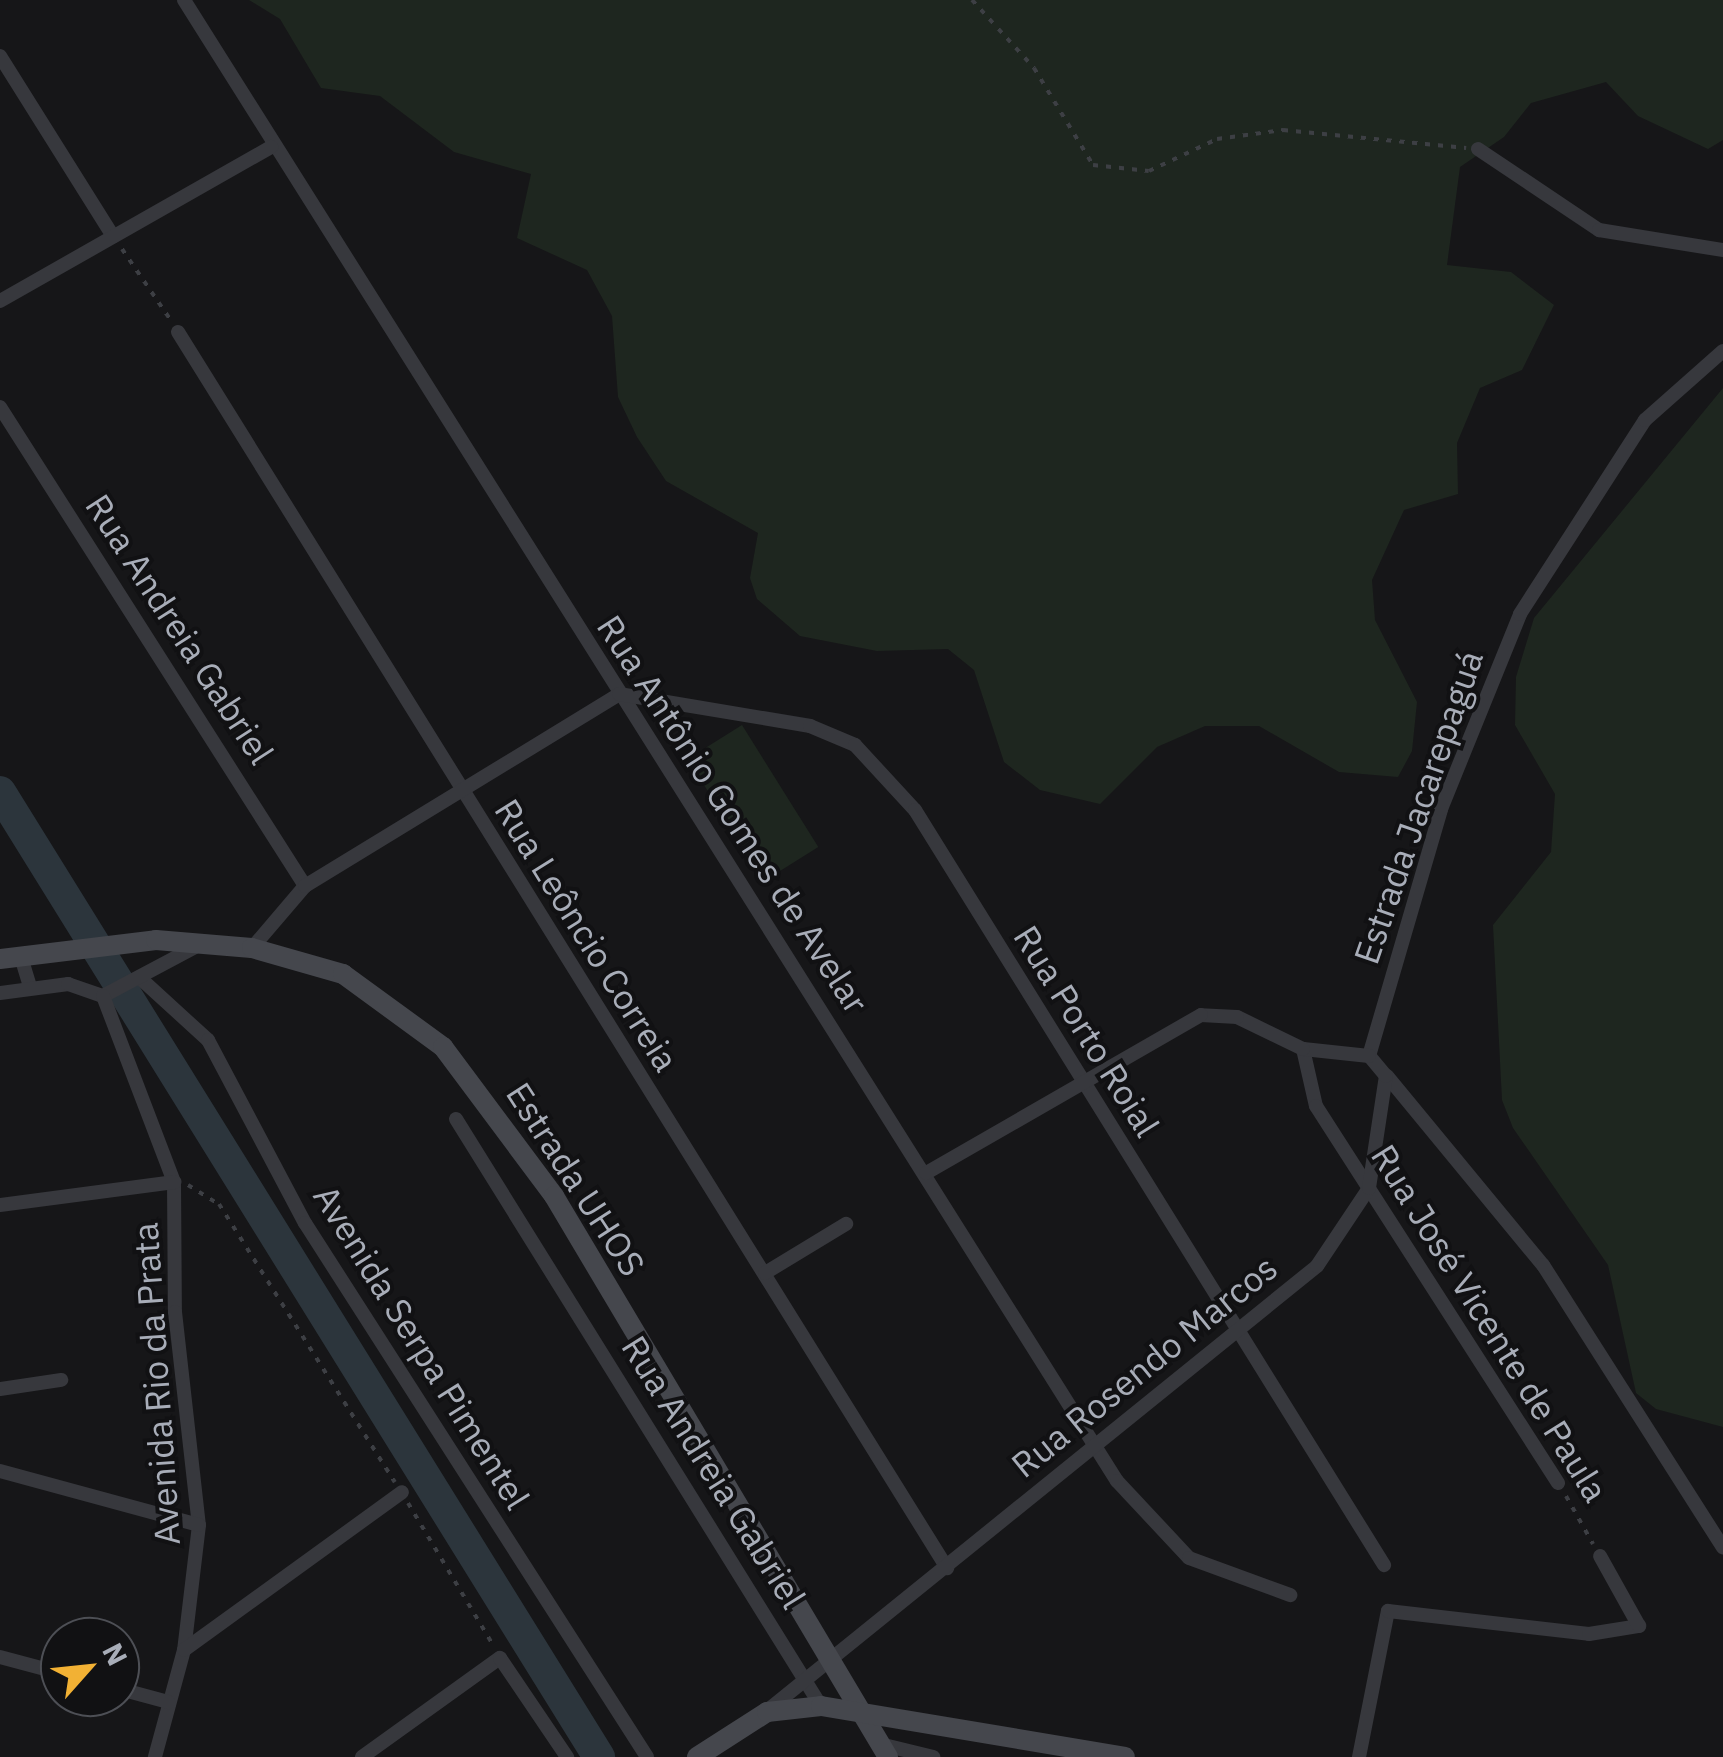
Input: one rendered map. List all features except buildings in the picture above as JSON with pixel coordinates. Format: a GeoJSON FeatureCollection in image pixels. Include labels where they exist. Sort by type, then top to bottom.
{"type":"FeatureCollection","features":[{"type":"Feature","properties":{"kind":"street","name":"Rua Antônio Gomes de Avelar"},"geometry":{"type":"LineString","coordinates":[[184,0],[271,147],[1137,1508],[1189,1558],[1290,1595]]}},
{"type":"Feature","properties":{"kind":"street"},"geometry":{"type":"LineString","coordinates":[[0,56],[114,236]]}},
{"type":"Feature","properties":{"kind":"street"},"geometry":{"type":"LineString","coordinates":[[0,301],[271,147]]}},
{"type":"Feature","properties":{"kind":"street"},"geometry":{"type":"LineString","coordinates":[[1478,150],[1599,230],[1723,250]]}},
{"type":"Feature","properties":{"kind":"street","name":"Rua Leôncio Correia"},"geometry":{"type":"LineString","coordinates":[[178,332],[947,1568]]}},
{"type":"Feature","properties":{"kind":"street","name":"Estrada Jacarepaguá"},"geometry":{"type":"LineString","coordinates":[[1369,1056],[1441,809],[1520,614],[1645,420],[1723,351]]}},
{"type":"Feature","properties":{"kind":"street","name":"Rua Andreia Gabriel"},"geometry":{"type":"LineString","coordinates":[[0,407],[305,886]]}},
{"type":"Feature","properties":{"kind":"street"},"geometry":{"type":"LineString","coordinates":[[252,948],[305,886],[619,694]]}},
{"type":"Feature","properties":{"kind":"street","name":"Rua Porto Roial"},"geometry":{"type":"LineString","coordinates":[[619,694],[810,726],[854,745],[915,810],[1384,1565]]}},
{"type":"Feature","properties":{"kind":"street"},"geometry":{"type":"LineString","coordinates":[[0,993],[30,986],[107,994],[207,941]]}},
{"type":"Feature","properties":{"kind":"street","name":"Estrada UHOS"},"geometry":{"type":"LineString","coordinates":[[10,958],[129,943],[207,941],[252,948],[343,974],[389,1002],[499,1110],[857,1712],[884,1751]]}},
{"type":"Feature","properties":{"kind":"street"},"geometry":{"type":"LineString","coordinates":[[10,958],[30,986]]}},
{"type":"Feature","properties":{"kind":"street","name":"Avenida Serpa Pimentel"},"geometry":{"type":"LineString","coordinates":[[139,979],[208,1040],[305,1222],[647,1757]]}},
{"type":"Feature","properties":{"kind":"street"},"geometry":{"type":"LineString","coordinates":[[0,1205],[174,1182],[107,994]]}},
{"type":"Feature","properties":{"kind":"street"},"geometry":{"type":"LineString","coordinates":[[926,1173],[1080,1080],[1201,1015],[1237,1017],[1303,1049],[1369,1056],[1543,1265],[1723,1548]]}},
{"type":"Feature","properties":{"kind":"street","name":"Rua José Vicente de Paula"},"geometry":{"type":"LineString","coordinates":[[1303,1049],[1308,1091],[1558,1483]]}},
{"type":"Feature","properties":{"kind":"street","name":"Rua Rosendo Marcos"},"geometry":{"type":"LineString","coordinates":[[767,1712],[947,1568],[1092,1442],[1316,1266],[1369,1188],[1386,1076]]}},
{"type":"Feature","properties":{"kind":"street","name":"Rua Andreia Gabriel"},"geometry":{"type":"LineString","coordinates":[[456,1120],[821,1706]]}},
{"type":"Feature","properties":{"kind":"street","name":"Avenida Rio da Prata"},"geometry":{"type":"LineString","coordinates":[[155,1757],[184,1650],[199,1525],[176,1326],[174,1182]]}},
{"type":"Feature","properties":{"kind":"street"},"geometry":{"type":"LineString","coordinates":[[765,1273],[846,1224]]}},
{"type":"Feature","properties":{"kind":"street"},"geometry":{"type":"LineString","coordinates":[[0,1389],[62,1380]]}},
{"type":"Feature","properties":{"kind":"street"},"geometry":{"type":"LineString","coordinates":[[0,1470],[199,1525]]}},
{"type":"Feature","properties":{"kind":"street"},"geometry":{"type":"LineString","coordinates":[[184,1650],[402,1492]]}},
{"type":"Feature","properties":{"kind":"street","name":"Rua José Vicente de Paula"},"geometry":{"type":"LineString","coordinates":[[1359,1757],[1388,1611],[1589,1634],[1639,1626],[1600,1556]]}},
{"type":"Feature","properties":{"kind":"street"},"geometry":{"type":"LineString","coordinates":[[0,1657],[40,1668]]}},
{"type":"Feature","properties":{"kind":"street"},"geometry":{"type":"LineString","coordinates":[[362,1757],[500,1658],[567,1757]]}},
{"type":"Feature","properties":{"kind":"street"},"geometry":{"type":"LineString","coordinates":[[140,1694],[168,1702]]}},
{"type":"Feature","properties":{"kind":"street"},"geometry":{"type":"LineString","coordinates":[[696,1757],[767,1712],[821,1706],[1125,1757]]}},
{"type":"Feature","properties":{"kind":"street"},"geometry":{"type":"LineString","coordinates":[[884,1751],[933,1757]]}},
{"type":"Feature","properties":{"kind":"path"},"geometry":{"type":"LineString","coordinates":[[972,0],[1034,68],[1092,166],[1149,171],[1217,139],[1283,130],[1478,150]]}},
{"type":"Feature","properties":{"kind":"path"},"geometry":{"type":"LineString","coordinates":[[114,236],[178,332]]}},
{"type":"Feature","properties":{"kind":"path"},"geometry":{"type":"LineString","coordinates":[[174,1182],[219,1204],[402,1492],[500,1658]]}},
{"type":"Feature","properties":{"kind":"path","name":"Rua José Vicente de Paula"},"geometry":{"type":"LineString","coordinates":[[1558,1483],[1600,1556]]}},
{"type":"Feature","properties":{"kind":"shaded area"},"geometry":{"type":"Polygon","coordinates":[[[249,0],[1723,0],[1723,140],[1708,149],[1638,116],[1606,82],[1531,103],[1504,137],[1460,167],[1447,265],[1511,272],[1554,305],[1522,370],[1480,388],[1457,443],[1458,494],[1404,510],[1372,580],[1375,620],[1417,702],[1412,751],[1398,777],[1339,772],[1259,726],[1205,726],[1157,747],[1100,804],[1040,790],[1004,762],[974,670],[948,649],[877,651],[800,636],[757,599],[750,578],[758,533],[666,481],[637,437],[618,397],[612,316],[587,270],[517,238],[531,174],[454,152],[380,96],[321,88],[280,19],[249,0]]]}},
{"type":"Feature","properties":{"kind":"shaded area"},"geometry":{"type":"Polygon","coordinates":[[[1723,388],[1723,1427],[1656,1409],[1636,1393],[1608,1265],[1513,1128],[1502,1100],[1493,925],[1551,852],[1555,794],[1515,725],[1516,677],[1534,618],[1723,388]]]}},
{"type":"Feature","properties":{"kind":"shaded area"},"geometry":{"type":"Polygon","coordinates":[[[742,725],[818,847],[764,881],[688,759],[742,725]]]}},
{"type":"Feature","properties":{"kind":"waterway"},"geometry":{"type":"LineString","coordinates":[[0,792],[599,1757]]}}]}
